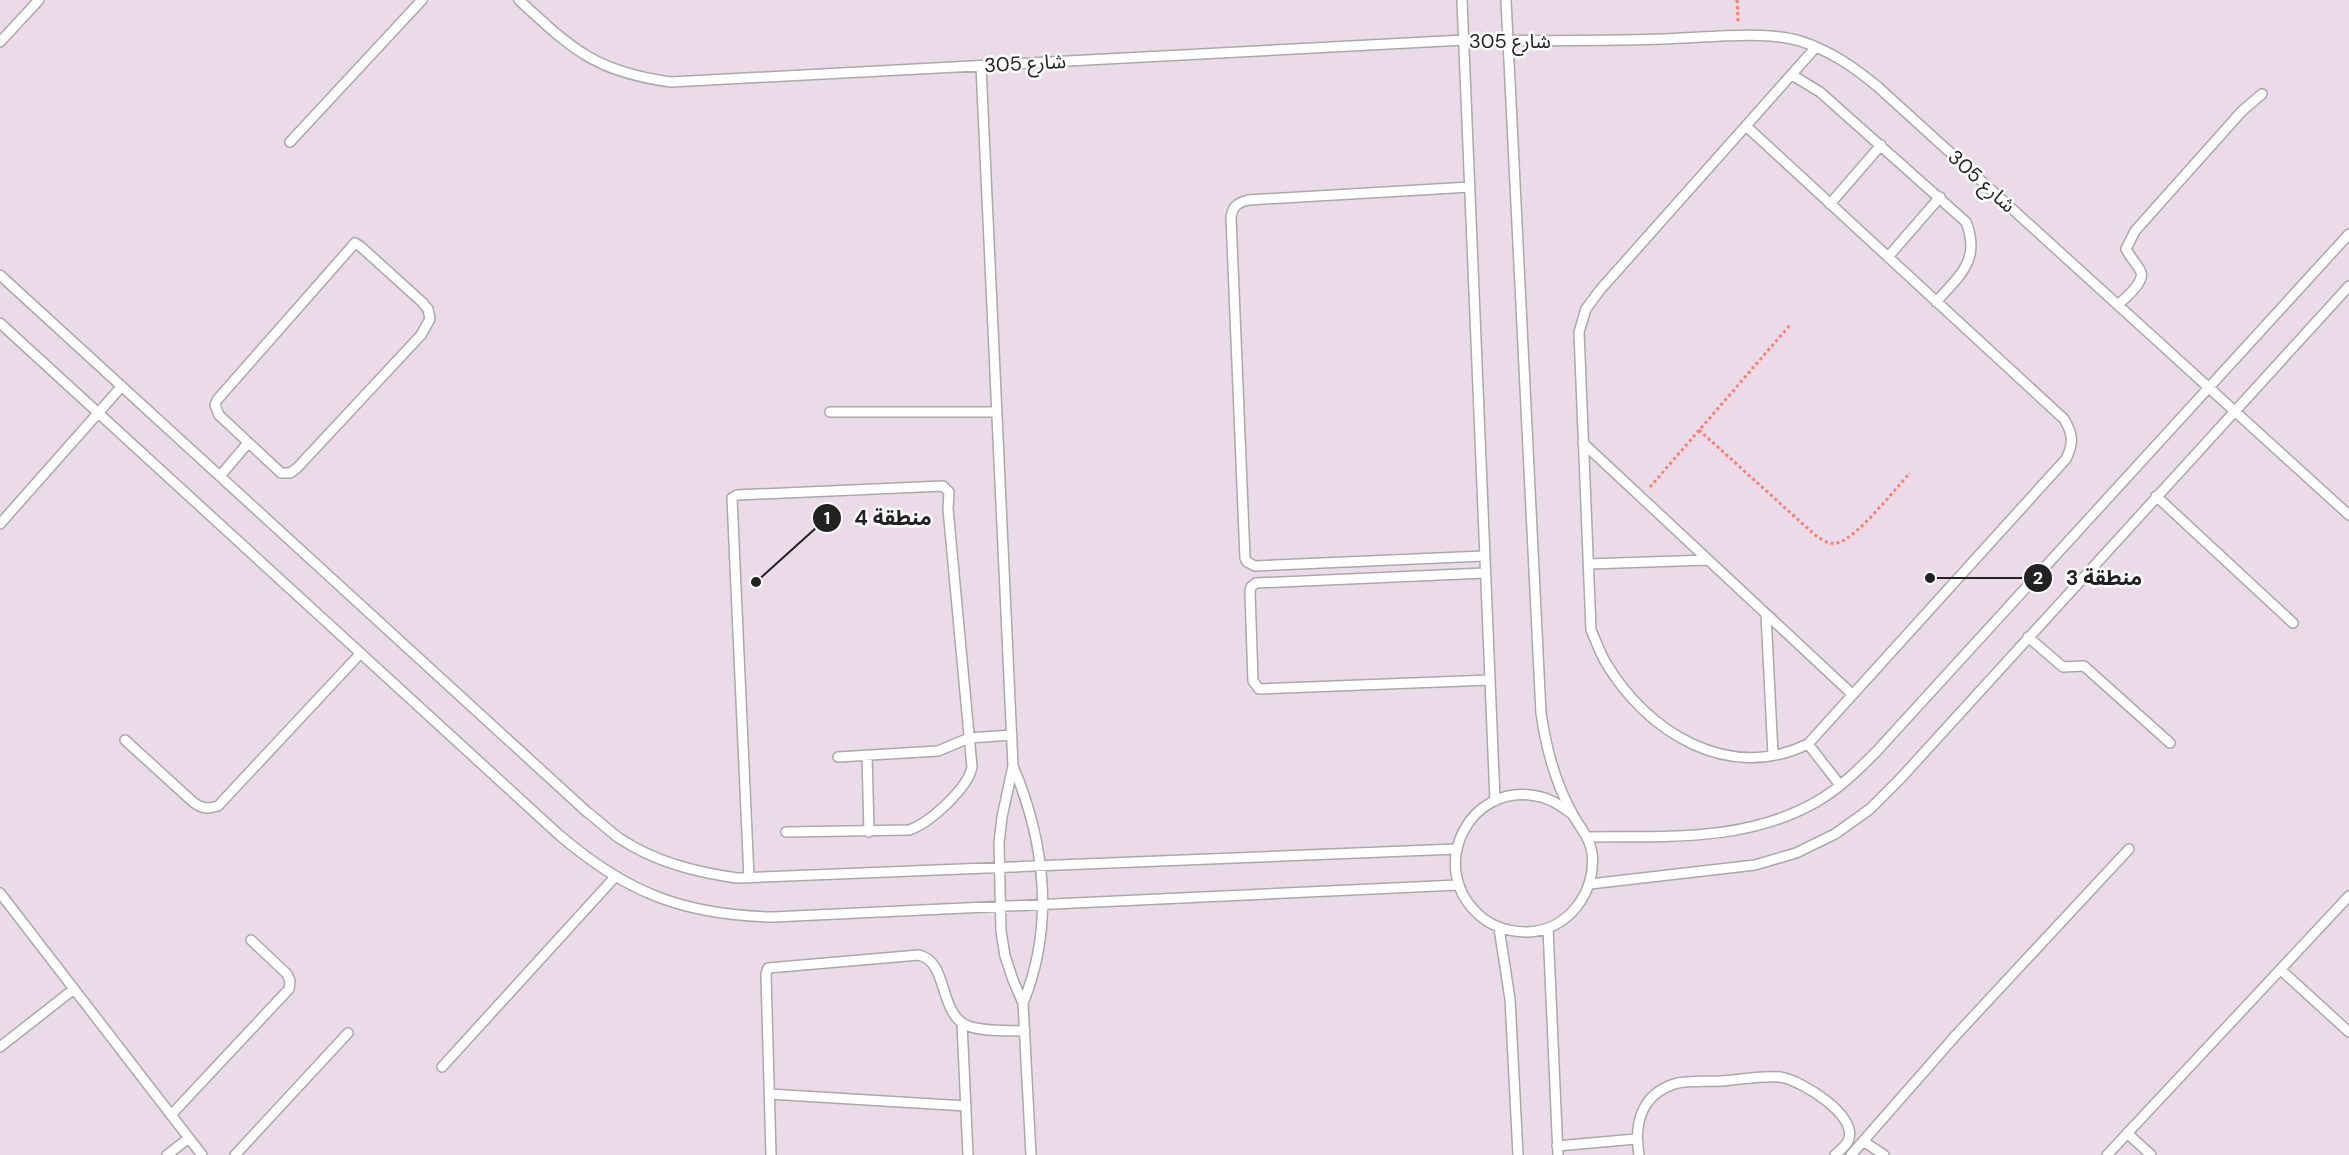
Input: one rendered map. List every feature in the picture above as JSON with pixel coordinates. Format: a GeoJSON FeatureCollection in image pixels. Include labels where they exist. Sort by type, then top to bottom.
{"type":"FeatureCollection","features":[{"type":"Feature","properties":{"kind":"lane"},"geometry":{"type":"LineString","coordinates":[[0,42],[35,4],[24,0]]}},
{"type":"Feature","properties":{"kind":"lane"},"geometry":{"type":"LineString","coordinates":[[290,142],[422,0]]}},
{"type":"Feature","properties":{"kind":"lane","name":"شارع 305"},"geometry":{"type":"LineString","coordinates":[[519,0],[576,51],[606,67],[638,78],[671,82],[1464,40],[1595,41],[1768,36],[1799,41],[1828,51],[1855,67],[2349,515]]}},
{"type":"Feature","properties":{"kind":"lane"},"geometry":{"type":"LineString","coordinates":[[1462,0],[1495,801]]}},
{"type":"Feature","properties":{"kind":"lane"},"geometry":{"type":"LineString","coordinates":[[1506,0],[1541,713],[1552,765],[1572,814],[1587,837],[1592,852],[1593,868],[1590,884],[1581,903],[1566,918],[1548,928],[1532,932],[1515,932],[1499,928],[1481,917],[1467,903],[1458,885],[1454,861],[1461,834],[1481,809],[1495,801],[1515,795],[1535,795],[1555,802],[1572,814]]}},
{"type":"Feature","properties":{"kind":"lane"},"geometry":{"type":"LineString","coordinates":[[1746,126],[2064,419],[2071,432],[2073,446],[2066,459],[1808,744],[1791,752],[1751,758],[1722,755],[1694,746],[1668,731],[1644,711],[1623,688],[1605,662],[1591,630],[1579,332],[1586,309],[1600,290],[1816,47]]}},
{"type":"Feature","properties":{"kind":"lane"},"geometry":{"type":"LineString","coordinates":[[981,66],[1013,766],[1002,817],[999,869],[1002,905],[1001,931],[1005,956],[1023,1003],[1031,1155]]}},
{"type":"Feature","properties":{"kind":"lane"},"geometry":{"type":"LineString","coordinates":[[1792,75],[1821,92],[1966,222],[1972,237],[1971,254],[1964,270],[1936,302]]}},
{"type":"Feature","properties":{"kind":"lane"},"geometry":{"type":"LineString","coordinates":[[2118,305],[2140,281],[2142,274],[2126,249],[2135,231],[2242,111],[2262,94]]}},
{"type":"Feature","properties":{"kind":"lane"},"geometry":{"type":"LineString","coordinates":[[1830,204],[1881,145]]}},
{"type":"Feature","properties":{"kind":"lane"},"geometry":{"type":"LineString","coordinates":[[1470,187],[1239,202],[1233,209],[1231,218],[1245,558],[1247,562],[1255,566],[1484,556]]}},
{"type":"Feature","properties":{"kind":"lane"},"geometry":{"type":"LineString","coordinates":[[1887,257],[1940,197]]}},
{"type":"Feature","properties":{"kind":"lane"},"geometry":{"type":"LineString","coordinates":[[1587,837],[1706,835],[1745,830],[1782,819],[1817,802],[1840,785],[1876,752],[2349,234]]}},
{"type":"Feature","properties":{"kind":"lane"},"geometry":{"type":"LineString","coordinates":[[358,244],[428,309],[430,319],[427,328],[290,473],[281,472],[248,443],[215,411],[217,400],[351,247],[358,244]]}},
{"type":"Feature","properties":{"kind":"lane"},"geometry":{"type":"LineString","coordinates":[[0,275],[578,804],[620,838],[656,858],[695,872],[749,878],[1456,849]]}},
{"type":"Feature","properties":{"kind":"lane"},"geometry":{"type":"LineString","coordinates":[[1590,884],[1755,865],[1796,853],[1835,834],[1870,809],[1900,779],[2349,286]]}},
{"type":"Feature","properties":{"kind":"lane"},"geometry":{"type":"LineString","coordinates":[[0,323],[557,833],[587,859],[615,877],[656,897],[694,909],[733,916],[773,917],[1458,885]]}},
{"type":"Feature","properties":{"kind":"lane"},"geometry":{"type":"LineString","coordinates":[[0,524],[122,386]]}},
{"type":"Feature","properties":{"kind":"lane"},"geometry":{"type":"LineString","coordinates":[[830,412],[997,412]]}},
{"type":"Feature","properties":{"kind":"lane"},"geometry":{"type":"LineString","coordinates":[[220,476],[248,443]]}},
{"type":"Feature","properties":{"kind":"lane"},"geometry":{"type":"LineString","coordinates":[[1583,443],[1852,694]]}},
{"type":"Feature","properties":{"kind":"lane"},"geometry":{"type":"LineString","coordinates":[[749,878],[730,504],[734,496],[943,486],[949,492],[948,509],[972,767],[970,777],[961,789],[917,828],[899,832],[786,832]]}},
{"type":"Feature","properties":{"kind":"lane"},"geometry":{"type":"LineString","coordinates":[[2156,496],[2293,623]]}},
{"type":"Feature","properties":{"kind":"lane"},"geometry":{"type":"LineString","coordinates":[[1588,564],[1708,560]]}},
{"type":"Feature","properties":{"kind":"lane"},"geometry":{"type":"LineString","coordinates":[[1485,573],[1256,583],[1250,592],[1253,681],[1259,689],[1264,689],[1490,680]]}},
{"type":"Feature","properties":{"kind":"lane"},"geometry":{"type":"LineString","coordinates":[[1766,614],[1773,755]]}},
{"type":"Feature","properties":{"kind":"lane"},"geometry":{"type":"LineString","coordinates":[[2028,638],[2063,667],[2085,666],[2170,743]]}},
{"type":"Feature","properties":{"kind":"lane"},"geometry":{"type":"LineString","coordinates":[[124,740],[193,802],[200,807],[210,809],[218,806],[360,654]]}},
{"type":"Feature","properties":{"kind":"lane"},"geometry":{"type":"LineString","coordinates":[[838,757],[938,751],[969,738],[1012,735]]}},
{"type":"Feature","properties":{"kind":"lane"},"geometry":{"type":"LineString","coordinates":[[1808,744],[1840,785]]}},
{"type":"Feature","properties":{"kind":"lane"},"geometry":{"type":"LineString","coordinates":[[867,755],[869,832]]}},
{"type":"Feature","properties":{"kind":"lane"},"geometry":{"type":"LineString","coordinates":[[1013,766],[1031,815],[1041,866],[1042,931],[1039,956],[1023,1003]]}},
{"type":"Feature","properties":{"kind":"lane"},"geometry":{"type":"LineString","coordinates":[[1851,1155],[1957,1034],[2129,849]]}},
{"type":"Feature","properties":{"kind":"lane"},"geometry":{"type":"LineString","coordinates":[[442,1067],[615,877]]}},
{"type":"Feature","properties":{"kind":"lane"},"geometry":{"type":"LineString","coordinates":[[2107,1155],[2349,896]]}},
{"type":"Feature","properties":{"kind":"lane"},"geometry":{"type":"LineString","coordinates":[[1,897],[202,1155]]}},
{"type":"Feature","properties":{"kind":"lane"},"geometry":{"type":"LineString","coordinates":[[1499,928],[1510,999],[1518,1155]]}},
{"type":"Feature","properties":{"kind":"lane"},"geometry":{"type":"LineString","coordinates":[[1548,928],[1557,1151],[1636,1139]]}},
{"type":"Feature","properties":{"kind":"lane"},"geometry":{"type":"LineString","coordinates":[[171,1115],[289,989],[290,981],[287,974],[251,940]]}},
{"type":"Feature","properties":{"kind":"lane"},"geometry":{"type":"LineString","coordinates":[[771,1155],[766,974],[768,968],[919,955],[926,957],[934,967],[951,1010],[962,1023],[978,1028],[1025,1031]]}},
{"type":"Feature","properties":{"kind":"lane"},"geometry":{"type":"LineString","coordinates":[[2281,970],[2349,1032]]}},
{"type":"Feature","properties":{"kind":"lane"},"geometry":{"type":"LineString","coordinates":[[0,1047],[74,989]]}},
{"type":"Feature","properties":{"kind":"lane"},"geometry":{"type":"LineString","coordinates":[[962,1023],[968,1155]]}},
{"type":"Feature","properties":{"kind":"lane"},"geometry":{"type":"LineString","coordinates":[[235,1155],[348,1033]]}},
{"type":"Feature","properties":{"kind":"lane"},"geometry":{"type":"LineString","coordinates":[[1639,1155],[1636,1139],[1638,1119],[1647,1103],[1660,1091],[1675,1083],[1779,1077],[1803,1084],[1846,1121],[1850,1131],[1848,1142],[1835,1155]]}},
{"type":"Feature","properties":{"kind":"lane"},"geometry":{"type":"LineString","coordinates":[[769,1094],[966,1106]]}},
{"type":"Feature","properties":{"kind":"lane"},"geometry":{"type":"LineString","coordinates":[[2127,1133],[2151,1155]]}},
{"type":"Feature","properties":{"kind":"lane"},"geometry":{"type":"LineString","coordinates":[[167,1155],[189,1138]]}},
{"type":"Feature","properties":{"kind":"lane"},"geometry":{"type":"LineString","coordinates":[[1863,1141],[1884,1155]]}},
{"type":"Feature","properties":{"kind":"path"},"geometry":{"type":"LineString","coordinates":[[1737,0],[1738,37]]}},
{"type":"Feature","properties":{"kind":"path"},"geometry":{"type":"LineString","coordinates":[[1641,497],[1790,325]]}},
{"type":"Feature","properties":{"kind":"path"},"geometry":{"type":"LineString","coordinates":[[1699,430],[1815,535],[1826,542],[1839,543],[1852,536],[1910,473]]}},
{"type":"Feature","properties":{"kind":"shaded area"},"geometry":{"type":"Polygon","coordinates":[[[0,0],[2349,0],[2349,1155],[0,1155],[0,0]]]}},
{"type":"Feature","properties":{"kind":"place","name":"منطقة 3"},"geometry":{"type":"Point","coordinates":[1930,578]}},
{"type":"Feature","properties":{"kind":"place","name":"منطقة 4"},"geometry":{"type":"Point","coordinates":[756,582]}}]}
